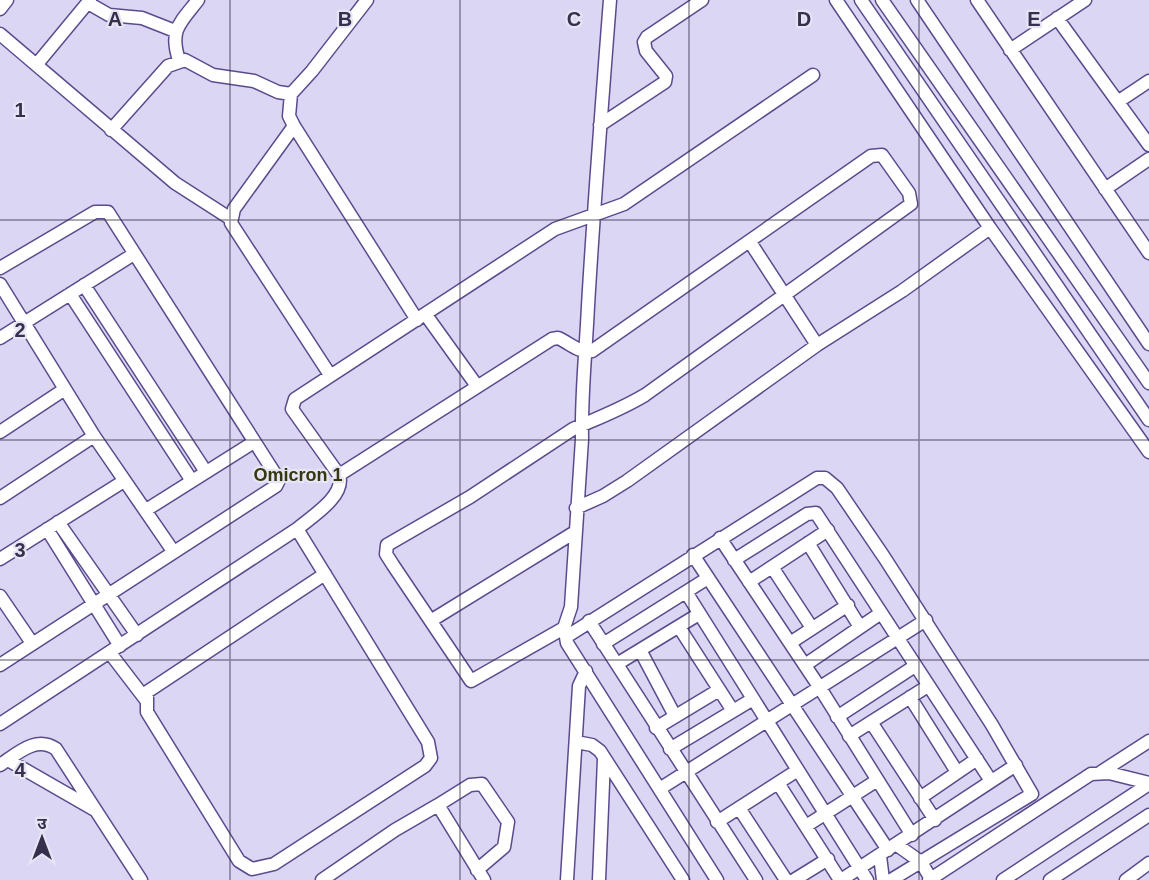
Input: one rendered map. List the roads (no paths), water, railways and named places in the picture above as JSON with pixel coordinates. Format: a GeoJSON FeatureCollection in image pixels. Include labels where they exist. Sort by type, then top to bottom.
{"type":"FeatureCollection","features":[{"type":"Feature","properties":{"kind":"street"},"geometry":{"type":"LineString","coordinates":[[0,9],[7,0]]}},
{"type":"Feature","properties":{"kind":"street"},"geometry":{"type":"LineString","coordinates":[[179,60],[174,46],[175,31],[198,0]]}},
{"type":"Feature","properties":{"kind":"street"},"geometry":{"type":"LineString","coordinates":[[339,475],[552,339],[558,338],[586,352],[592,351],[878,154],[882,155],[909,193],[911,204],[903,212],[645,395],[606,417],[582,425],[445,513],[387,545],[386,554],[471,681],[564,628],[571,607],[582,425],[586,352],[593,216],[610,0]]}},
{"type":"Feature","properties":{"kind":"street"},"geometry":{"type":"LineString","coordinates":[[600,125],[665,82],[666,76],[646,51],[644,42],[647,37],[702,0]]}},
{"type":"Feature","properties":{"kind":"street"},"geometry":{"type":"LineString","coordinates":[[836,0],[990,228],[1149,452]]}},
{"type":"Feature","properties":{"kind":"street"},"geometry":{"type":"LineString","coordinates":[[861,0],[1149,420]]}},
{"type":"Feature","properties":{"kind":"street"},"geometry":{"type":"LineString","coordinates":[[882,0],[1149,383]]}},
{"type":"Feature","properties":{"kind":"street"},"geometry":{"type":"LineString","coordinates":[[1010,50],[1085,0]]}},
{"type":"Feature","properties":{"kind":"street"},"geometry":{"type":"LineString","coordinates":[[919,1],[1149,344]]}},
{"type":"Feature","properties":{"kind":"street"},"geometry":{"type":"LineString","coordinates":[[980,1],[1010,50],[1149,253]]}},
{"type":"Feature","properties":{"kind":"street"},"geometry":{"type":"LineString","coordinates":[[38,64],[89,2],[109,15],[142,18],[175,31]]}},
{"type":"Feature","properties":{"kind":"street"},"geometry":{"type":"LineString","coordinates":[[365,2],[312,71],[291,94],[290,116],[294,126],[422,317],[477,386]]}},
{"type":"Feature","properties":{"kind":"street"},"geometry":{"type":"LineString","coordinates":[[1057,18],[1149,145]]}},
{"type":"Feature","properties":{"kind":"street"},"geometry":{"type":"LineString","coordinates":[[0,34],[183,189],[231,219],[330,375]]}},
{"type":"Feature","properties":{"kind":"street"},"geometry":{"type":"LineString","coordinates":[[111,130],[168,66],[179,60],[189,62],[213,75],[254,81],[278,92],[291,94]]}},
{"type":"Feature","properties":{"kind":"street"},"geometry":{"type":"LineString","coordinates":[[0,724],[297,529],[336,494],[341,484],[339,475],[292,406],[295,399],[555,230],[624,204],[813,75]]}},
{"type":"Feature","properties":{"kind":"street"},"geometry":{"type":"LineString","coordinates":[[1119,101],[1149,81]]}},
{"type":"Feature","properties":{"kind":"street"},"geometry":{"type":"LineString","coordinates":[[231,219],[234,208],[294,126]]}},
{"type":"Feature","properties":{"kind":"street"},"geometry":{"type":"LineString","coordinates":[[1105,189],[1149,159]]}},
{"type":"Feature","properties":{"kind":"street"},"geometry":{"type":"LineString","coordinates":[[0,268],[102,210],[112,217],[254,442],[278,476],[276,486],[0,665]]}},
{"type":"Feature","properties":{"kind":"street"},"geometry":{"type":"LineString","coordinates":[[576,508],[603,496],[627,481],[817,345],[902,291],[990,228]]}},
{"type":"Feature","properties":{"kind":"street"},"geometry":{"type":"LineString","coordinates":[[1138,237],[1149,229]]}},
{"type":"Feature","properties":{"kind":"street"},"geometry":{"type":"LineString","coordinates":[[750,242],[817,345]]}},
{"type":"Feature","properties":{"kind":"street"},"geometry":{"type":"LineString","coordinates":[[0,338],[134,254]]}},
{"type":"Feature","properties":{"kind":"street"},"geometry":{"type":"LineString","coordinates":[[0,284],[94,436],[173,551]]}},
{"type":"Feature","properties":{"kind":"street"},"geometry":{"type":"LineString","coordinates":[[84,285],[206,472]]}},
{"type":"Feature","properties":{"kind":"street"},"geometry":{"type":"LineString","coordinates":[[70,294],[192,481]]}},
{"type":"Feature","properties":{"kind":"street"},"geometry":{"type":"LineString","coordinates":[[0,432],[65,389]]}},
{"type":"Feature","properties":{"kind":"street"},"geometry":{"type":"LineString","coordinates":[[0,498],[94,436]]}},
{"type":"Feature","properties":{"kind":"street"},"geometry":{"type":"LineString","coordinates":[[146,510],[254,442]]}},
{"type":"Feature","properties":{"kind":"street"},"geometry":{"type":"LineString","coordinates":[[717,880],[661,788],[625,738],[565,640],[567,635],[817,478],[825,478],[837,488],[926,620],[1032,794],[891,880]]}},
{"type":"Feature","properties":{"kind":"street"},"geometry":{"type":"LineString","coordinates":[[0,559],[124,481]]}},
{"type":"Feature","properties":{"kind":"street"},"geometry":{"type":"LineString","coordinates":[[734,560],[812,512],[816,513],[992,781]]}},
{"type":"Feature","properties":{"kind":"street"},"geometry":{"type":"LineString","coordinates":[[58,522],[137,636]]}},
{"type":"Feature","properties":{"kind":"street"},"geometry":{"type":"LineString","coordinates":[[47,529],[94,604],[115,650],[146,700]]}},
{"type":"Feature","properties":{"kind":"street"},"geometry":{"type":"LineString","coordinates":[[297,529],[325,574],[429,742],[431,758],[425,766],[274,864],[252,869],[239,861],[147,712],[147,692],[325,574]]}},
{"type":"Feature","properties":{"kind":"street"},"geometry":{"type":"LineString","coordinates":[[749,582],[828,530]]}},
{"type":"Feature","properties":{"kind":"street"},"geometry":{"type":"LineString","coordinates":[[432,621],[575,532]]}},
{"type":"Feature","properties":{"kind":"street"},"geometry":{"type":"LineString","coordinates":[[720,538],[820,688],[876,781],[912,835]]}},
{"type":"Feature","properties":{"kind":"street"},"geometry":{"type":"LineString","coordinates":[[808,543],[860,627]]}},
{"type":"Feature","properties":{"kind":"street"},"geometry":{"type":"LineString","coordinates":[[693,555],[888,850],[921,862],[930,879],[1041,809],[1085,777],[1101,772],[1149,741]]}},
{"type":"Feature","properties":{"kind":"street"},"geometry":{"type":"LineString","coordinates":[[772,567],[812,628]]}},
{"type":"Feature","properties":{"kind":"street"},"geometry":{"type":"LineString","coordinates":[[603,644],[708,578]]}},
{"type":"Feature","properties":{"kind":"street"},"geometry":{"type":"LineString","coordinates":[[686,592],[867,880]]}},
{"type":"Feature","properties":{"kind":"street"},"geometry":{"type":"LineString","coordinates":[[1,601],[32,643]]}},
{"type":"Feature","properties":{"kind":"street"},"geometry":{"type":"LineString","coordinates":[[790,643],[848,605]]}},
{"type":"Feature","properties":{"kind":"street"},"geometry":{"type":"LineString","coordinates":[[805,665],[881,613]]}},
{"type":"Feature","properties":{"kind":"street"},"geometry":{"type":"LineString","coordinates":[[616,664],[699,614]]}},
{"type":"Feature","properties":{"kind":"street"},"geometry":{"type":"LineString","coordinates":[[661,788],[926,620]]}},
{"type":"Feature","properties":{"kind":"street"},"geometry":{"type":"LineString","coordinates":[[589,621],[670,750],[756,880]]}},
{"type":"Feature","properties":{"kind":"street"},"geometry":{"type":"LineString","coordinates":[[679,627],[733,711]]}},
{"type":"Feature","properties":{"kind":"street"},"geometry":{"type":"LineString","coordinates":[[640,651],[675,716]]}},
{"type":"Feature","properties":{"kind":"street"},"geometry":{"type":"LineString","coordinates":[[837,717],[915,666]]}},
{"type":"Feature","properties":{"kind":"street"},"geometry":{"type":"LineString","coordinates":[[567,880],[580,681],[586,671]]}},
{"type":"Feature","properties":{"kind":"street"},"geometry":{"type":"LineString","coordinates":[[849,736],[928,686]]}},
{"type":"Feature","properties":{"kind":"street"},"geometry":{"type":"LineString","coordinates":[[656,728],[719,690]]}},
{"type":"Feature","properties":{"kind":"street"},"geometry":{"type":"LineString","coordinates":[[910,697],[957,772]]}},
{"type":"Feature","properties":{"kind":"street"},"geometry":{"type":"LineString","coordinates":[[670,750],[753,699]]}},
{"type":"Feature","properties":{"kind":"street"},"geometry":{"type":"LineString","coordinates":[[871,722],[935,820]]}},
{"type":"Feature","properties":{"kind":"street"},"geometry":{"type":"LineString","coordinates":[[96,811],[4,763],[31,745],[42,742],[56,749],[141,880]]}},
{"type":"Feature","properties":{"kind":"street"},"geometry":{"type":"LineString","coordinates":[[576,742],[596,748],[682,880]]}},
{"type":"Feature","properties":{"kind":"street"},"geometry":{"type":"LineString","coordinates":[[599,880],[604,759]]}},
{"type":"Feature","properties":{"kind":"street"},"geometry":{"type":"LineString","coordinates":[[920,798],[977,759]]}},
{"type":"Feature","properties":{"kind":"street"},"geometry":{"type":"LineString","coordinates":[[778,783],[840,880],[1016,765]]}},
{"type":"Feature","properties":{"kind":"street"},"geometry":{"type":"LineString","coordinates":[[717,822],[798,770]]}},
{"type":"Feature","properties":{"kind":"street"},"geometry":{"type":"LineString","coordinates":[[1101,772],[1149,783]]}},
{"type":"Feature","properties":{"kind":"street"},"geometry":{"type":"LineString","coordinates":[[806,826],[876,781]]}},
{"type":"Feature","properties":{"kind":"street"},"geometry":{"type":"LineString","coordinates":[[1003,880],[1149,783]]}},
{"type":"Feature","properties":{"kind":"street"},"geometry":{"type":"LineString","coordinates":[[322,880],[395,830],[470,785],[482,784],[508,822],[504,847],[480,875],[438,806]]}},
{"type":"Feature","properties":{"kind":"street"},"geometry":{"type":"LineString","coordinates":[[739,808],[786,880]]}},
{"type":"Feature","properties":{"kind":"street"},"geometry":{"type":"LineString","coordinates":[[1050,880],[1149,815]]}},
{"type":"Feature","properties":{"kind":"street"},"geometry":{"type":"LineString","coordinates":[[883,880],[888,850]]}},
{"type":"Feature","properties":{"kind":"street"},"geometry":{"type":"LineString","coordinates":[[794,880],[828,859]]}},
{"type":"Feature","properties":{"kind":"street"},"geometry":{"type":"LineString","coordinates":[[1126,880],[1149,863]]}},
{"type":"Feature","properties":{"kind":"district","name":"Omicron 1"},"geometry":{"type":"Point","coordinates":[298,475]}}]}
